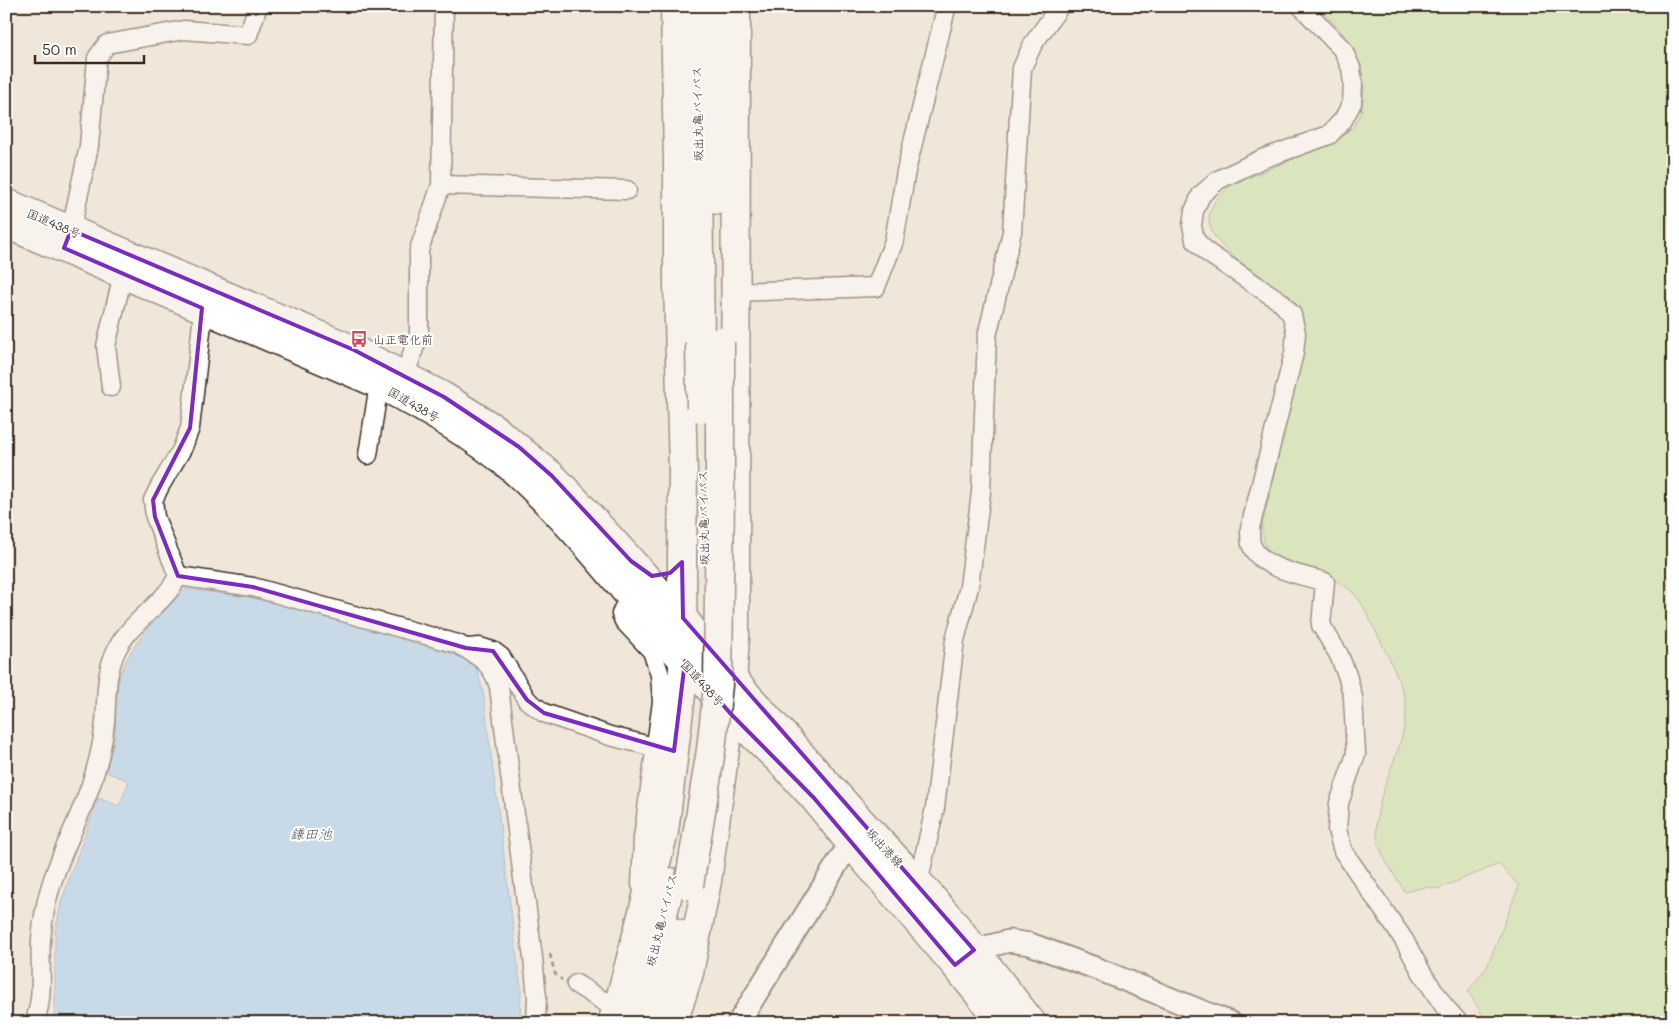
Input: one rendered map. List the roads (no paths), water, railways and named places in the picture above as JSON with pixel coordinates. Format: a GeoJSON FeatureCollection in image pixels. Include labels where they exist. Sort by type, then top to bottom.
{"type":"FeatureCollection","features":[{"type":"Feature","properties":{"kind":"main road"},"geometry":{"type":"LineString","coordinates":[[621,1017],[664,832],[665,750],[683,678],[683,472],[678,282],[675,6]]}},
{"type":"Feature","properties":{"kind":"main road","name":"坂出丸亀バイパス"},"geometry":{"type":"LineString","coordinates":[[696,6],[710,342]]}},
{"type":"Feature","properties":{"kind":"main road","name":"坂出丸亀バイパス"},"geometry":{"type":"LineString","coordinates":[[653,1023],[669,967],[680,884],[697,724],[702,648],[716,6]]}},
{"type":"Feature","properties":{"kind":"main road"},"geometry":{"type":"LineString","coordinates":[[674,1023],[689,973],[707,881],[730,713],[735,637],[736,6]]}},
{"type":"Feature","properties":{"kind":"main road","name":"国道438号"},"geometry":{"type":"LineString","coordinates":[[6,203],[123,274],[202,297],[354,350],[405,375],[495,429],[552,476],[630,561],[641,590],[682,660],[730,713]]}},
{"type":"Feature","properties":{"kind":"main road","name":"国道438号"},"geometry":{"type":"LineString","coordinates":[[6,224],[68,239],[202,297],[413,402],[483,446],[506,464],[560,517],[641,590],[683,618],[731,677]]}},
{"type":"Feature","properties":{"kind":"main road"},"geometry":{"type":"LineString","coordinates":[[630,561],[653,576],[670,573],[682,562]]}},
{"type":"Feature","properties":{"kind":"main road","name":"坂出港線"},"geometry":{"type":"LineString","coordinates":[[731,677],[859,836],[910,912],[965,957],[1032,1023]]}},
{"type":"Feature","properties":{"kind":"main road","name":"坂出港線"},"geometry":{"type":"LineString","coordinates":[[730,713],[784,764],[814,798],[918,882],[965,957],[1002,1023]]}},
{"type":"Feature","properties":{"kind":"main road"},"geometry":{"type":"LineString","coordinates":[[721,774],[739,750],[748,746],[764,747]]}},
{"type":"Feature","properties":{"kind":"main road","name":"坂出丸亀バイパス"},"geometry":{"type":"LineString","coordinates":[[621,1017],[652,957],[680,884]]}},
{"type":"Feature","properties":{"kind":"street"},"geometry":{"type":"LineString","coordinates":[[68,239],[89,146],[97,58],[107,44],[184,30],[248,35],[258,6]]}},
{"type":"Feature","properties":{"kind":"street"},"geometry":{"type":"LineString","coordinates":[[405,375],[419,334],[420,250],[441,186],[444,6]]}},
{"type":"Feature","properties":{"kind":"street"},"geometry":{"type":"LineString","coordinates":[[737,292],[876,287],[894,241],[906,171],[948,6]]}},
{"type":"Feature","properties":{"kind":"street"},"geometry":{"type":"LineString","coordinates":[[910,912],[935,808],[955,640],[969,587],[981,492],[987,336],[1012,232],[1022,68],[1033,44],[1060,6]]}},
{"type":"Feature","properties":{"kind":"street"},"geometry":{"type":"LineString","coordinates":[[1301,6],[1343,50],[1351,68],[1353,84],[1352,103],[1344,120],[1329,135],[1262,159],[1218,180],[1201,195],[1194,211],[1192,226],[1195,240],[1208,253],[1281,302],[1292,315],[1296,333],[1294,353],[1250,528],[1251,544],[1258,556],[1268,564],[1325,582],[1321,625],[1342,662],[1347,675],[1352,697],[1356,754],[1340,803],[1337,830],[1343,851],[1404,940],[1422,973],[1444,1006],[1459,1023]]}},
{"type":"Feature","properties":{"kind":"street"},"geometry":{"type":"LineString","coordinates":[[441,186],[627,190]]}},
{"type":"Feature","properties":{"kind":"street"},"geometry":{"type":"LineString","coordinates":[[111,388],[106,346],[123,274]]}},
{"type":"Feature","properties":{"kind":"street"},"geometry":{"type":"LineString","coordinates":[[34,1023],[41,1000],[41,940],[46,908],[53,883],[93,780],[105,722],[107,678],[116,651],[128,633],[172,588],[178,576],[155,517],[153,500],[182,449],[190,428],[202,323],[202,297]]}},
{"type":"Feature","properties":{"kind":"street"},"geometry":{"type":"LineString","coordinates":[[368,455],[379,384]]}},
{"type":"Feature","properties":{"kind":"street"},"geometry":{"type":"LineString","coordinates":[[178,576],[253,587],[458,644],[488,663],[495,673],[499,687],[536,987],[536,1023]]}},
{"type":"Feature","properties":{"kind":"street"},"geometry":{"type":"LineString","coordinates":[[640,896],[643,838],[665,750],[660,675],[652,651],[624,621],[621,614],[641,590]]}},
{"type":"Feature","properties":{"kind":"street"},"geometry":{"type":"LineString","coordinates":[[466,648],[480,647],[493,651],[501,657],[527,700],[544,713],[610,736],[665,750]]}},
{"type":"Feature","properties":{"kind":"street"},"geometry":{"type":"LineString","coordinates":[[738,1023],[859,836]]}},
{"type":"Feature","properties":{"kind":"street"},"geometry":{"type":"LineString","coordinates":[[965,957],[1008,941],[1030,944],[1231,1023]]}},
{"type":"Feature","properties":{"kind":"street"},"geometry":{"type":"LineString","coordinates":[[576,984],[621,1017]]}},
{"type":"Feature","properties":{"kind":"water","name":"鎌田池"},"geometry":{"type":"Polygon","coordinates":[[[185,589],[249,597],[334,619],[474,660],[483,691],[521,989],[520,1023],[52,1023],[55,1011],[55,932],[62,899],[98,798],[119,806],[129,781],[106,772],[115,735],[116,702],[122,670],[127,658],[141,637],[185,589]]]}},
{"type":"Feature","properties":{"kind":"place","name":"山正電化前"},"geometry":{"type":"Point","coordinates":[359,339]}}]}
